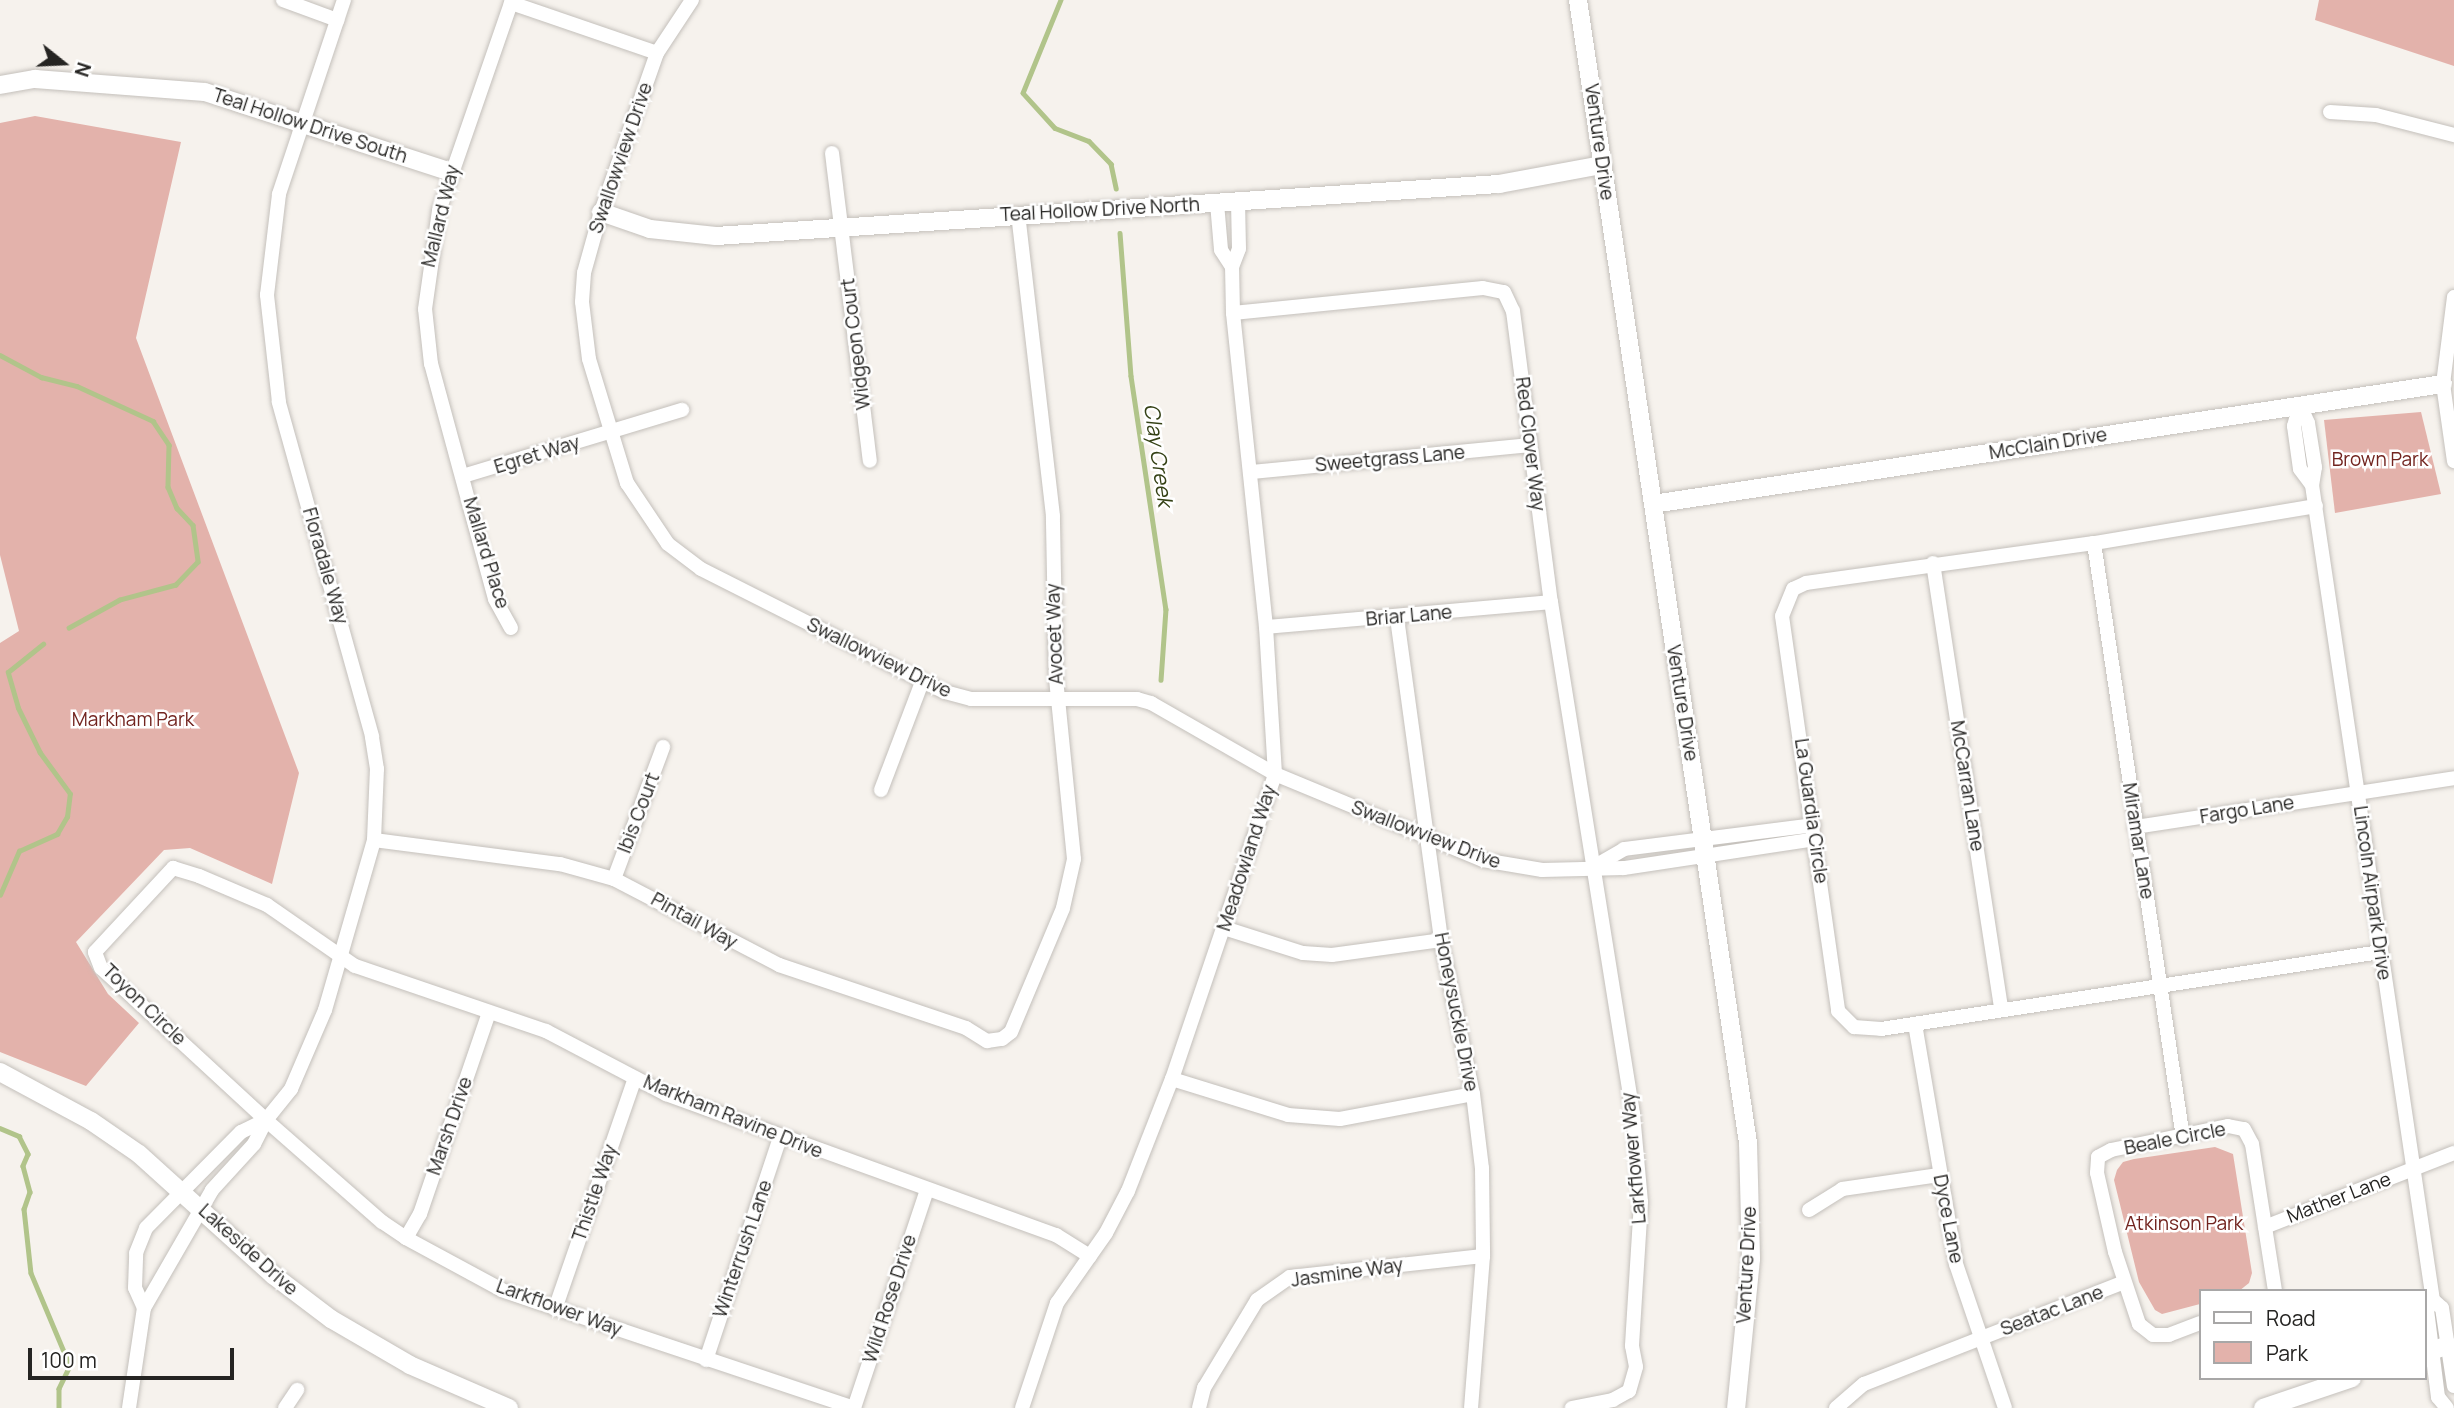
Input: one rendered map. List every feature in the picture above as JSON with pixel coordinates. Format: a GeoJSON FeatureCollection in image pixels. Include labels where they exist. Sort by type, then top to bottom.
{"type":"FeatureCollection","features":[{"type":"Feature","properties":{"kind":"street"},"geometry":{"type":"LineString","coordinates":[[283,0],[337,20]]}},
{"type":"Feature","properties":{"kind":"street","name":"Floradale Way"},"geometry":{"type":"LineString","coordinates":[[144,1308],[212,1190],[254,1144],[266,1120],[291,1089],[309,1052],[374,840],[377,769],[372,736],[279,402],[269,328],[273,228],[301,121],[344,0]]}},
{"type":"Feature","properties":{"kind":"street","name":"Swallowview Drive"},"geometry":{"type":"LineString","coordinates":[[692,0],[657,53],[601,212],[584,274],[582,302],[589,359],[627,483],[668,544],[701,569],[922,682],[971,699],[1057,698],[1151,703],[1275,774],[1429,840],[1515,867],[1594,866],[1624,849],[1705,847],[1814,832]]}},
{"type":"Feature","properties":{"kind":"street","name":"Venture Drive"},"geometry":{"type":"LineString","coordinates":[[1578,0],[1745,1119],[1752,1212],[1736,1408]]}},
{"type":"Feature","properties":{"kind":"street"},"geometry":{"type":"LineString","coordinates":[[512,2],[657,53]]}},
{"type":"Feature","properties":{"kind":"street","name":"Mallard Way"},"geometry":{"type":"LineString","coordinates":[[463,476],[431,364],[425,309],[430,251],[451,172],[512,2]]}},
{"type":"Feature","properties":{"kind":"street","name":"Teal Hollow Drive South"},"geometry":{"type":"LineString","coordinates":[[0,85],[35,79],[205,93],[301,121],[451,172]]}},
{"type":"Feature","properties":{"kind":"street"},"geometry":{"type":"LineString","coordinates":[[2330,112],[2376,116],[2454,135]]}},
{"type":"Feature","properties":{"kind":"street","name":"Widgeon Court"},"geometry":{"type":"LineString","coordinates":[[832,153],[870,461]]}},
{"type":"Feature","properties":{"kind":"street","name":"Teal Hollow Drive North"},"geometry":{"type":"LineString","coordinates":[[601,212],[678,235],[1499,184],[1602,165]]}},
{"type":"Feature","properties":{"kind":"street","name":"Meadowland Way"},"geometry":{"type":"LineString","coordinates":[[1022,1408],[1057,1303],[1090,1256],[1128,1191],[1172,1079],[1275,774],[1266,627],[1233,313],[1232,267],[1239,249],[1238,201]]}},
{"type":"Feature","properties":{"kind":"street","name":"Meadowland Way"},"geometry":{"type":"LineString","coordinates":[[1217,203],[1221,250],[1232,267]]}},
{"type":"Feature","properties":{"kind":"street","name":"Avocet Way"},"geometry":{"type":"LineString","coordinates":[[1002,1039],[1011,1032],[1071,882],[1074,833],[1057,698],[1053,516],[1018,214]]}},
{"type":"Feature","properties":{"kind":"street","name":"Red Clover Way"},"geometry":{"type":"LineString","coordinates":[[1233,313],[1483,288],[1504,292],[1513,311],[1529,445],[1594,866]]}},
{"type":"Feature","properties":{"kind":"street"},"geometry":{"type":"LineString","coordinates":[[2454,298],[2443,384],[2454,461]]}},
{"type":"Feature","properties":{"kind":"street","name":"McClain Drive"},"geometry":{"type":"LineString","coordinates":[[1653,503],[2443,384]]}},
{"type":"Feature","properties":{"kind":"street","name":"Lincoln Airpark Drive"},"geometry":{"type":"LineString","coordinates":[[2300,405],[2308,423],[2315,467],[2312,485],[2379,952],[2433,1300],[2442,1308],[2434,1349],[2438,1397],[2449,1408],[2454,1399]]}},
{"type":"Feature","properties":{"kind":"street","name":"Egret Way"},"geometry":{"type":"LineString","coordinates":[[463,476],[682,410]]}},
{"type":"Feature","properties":{"kind":"street","name":"Sweetgrass Lane"},"geometry":{"type":"LineString","coordinates":[[1251,472],[1529,445]]}},
{"type":"Feature","properties":{"kind":"street","name":"Mallard Place"},"geometry":{"type":"LineString","coordinates":[[463,476],[495,598],[511,628]]}},
{"type":"Feature","properties":{"kind":"street","name":"La Guardia Circle"},"geometry":{"type":"LineString","coordinates":[[2316,506],[2094,543],[1806,583],[1793,589],[1785,601],[1782,616],[1838,1011],[1864,1030],[2379,952]]}},
{"type":"Feature","properties":{"kind":"street","name":"Miramar Lane"},"geometry":{"type":"LineString","coordinates":[[2094,543],[2183,1138]]}},
{"type":"Feature","properties":{"kind":"street","name":"McCarran Lane"},"geometry":{"type":"LineString","coordinates":[[1933,564],[2001,1008]]}},
{"type":"Feature","properties":{"kind":"street","name":"Briar Lane"},"geometry":{"type":"LineString","coordinates":[[1266,627],[1396,618],[1552,602]]}},
{"type":"Feature","properties":{"kind":"street","name":"Honeysuckle Drive"},"geometry":{"type":"LineString","coordinates":[[1396,618],[1441,940],[1473,1094],[1482,1168],[1483,1256],[1471,1408]]}},
{"type":"Feature","properties":{"kind":"street"},"geometry":{"type":"LineString","coordinates":[[880,790],[922,682]]}},
{"type":"Feature","properties":{"kind":"street","name":"Ibis Court"},"geometry":{"type":"LineString","coordinates":[[614,879],[663,747]]}},
{"type":"Feature","properties":{"kind":"street","name":"Fargo Lane"},"geometry":{"type":"LineString","coordinates":[[2135,827],[2454,778]]}},
{"type":"Feature","properties":{"kind":"street","name":"Pintail Way"},"geometry":{"type":"LineString","coordinates":[[374,840],[561,864],[614,879],[779,965],[966,1028],[987,1041],[1002,1039]]}},
{"type":"Feature","properties":{"kind":"street","name":"Larkflower Way"},"geometry":{"type":"LineString","coordinates":[[1572,1408],[1613,1400],[1629,1391],[1636,1367],[1632,1346],[1641,1202],[1633,1114],[1594,866]]}},
{"type":"Feature","properties":{"kind":"street","name":"Toyon Circle"},"geometry":{"type":"LineString","coordinates":[[266,1120],[101,968],[95,952],[173,868],[267,905],[340,958]]}},
{"type":"Feature","properties":{"kind":"street"},"geometry":{"type":"LineString","coordinates":[[1224,928],[1303,953],[1332,955],[1441,940]]}},
{"type":"Feature","properties":{"kind":"street","name":"Markham Ravine Drive"},"geometry":{"type":"LineString","coordinates":[[340,958],[565,1039],[666,1094],[780,1138],[1056,1236],[1090,1256]]}},
{"type":"Feature","properties":{"kind":"street","name":"Marsh Drive"},"geometry":{"type":"LineString","coordinates":[[406,1238],[420,1214],[489,1012]]}},
{"type":"Feature","properties":{"kind":"street","name":"Dyce Lane"},"geometry":{"type":"LineString","coordinates":[[1915,1024],[1956,1264],[1979,1339],[2005,1408]]}},
{"type":"Feature","properties":{"kind":"street","name":"Lakeside Drive"},"geometry":{"type":"LineString","coordinates":[[0,1072],[92,1121],[183,1190],[273,1275],[331,1319],[474,1402],[509,1408]]}},
{"type":"Feature","properties":{"kind":"street","name":"Thistle Way"},"geometry":{"type":"LineString","coordinates":[[555,1309],[635,1077]]}},
{"type":"Feature","properties":{"kind":"street"},"geometry":{"type":"LineString","coordinates":[[1172,1079],[1288,1115],[1340,1119],[1473,1094]]}},
{"type":"Feature","properties":{"kind":"street","name":"Floradale Way"},"geometry":{"type":"LineString","coordinates":[[144,1308],[135,1288],[140,1239],[169,1200],[183,1190],[241,1132],[266,1120]]}},
{"type":"Feature","properties":{"kind":"street","name":"Larkflower Way"},"geometry":{"type":"LineString","coordinates":[[266,1120],[382,1222],[502,1290],[854,1408]]}},
{"type":"Feature","properties":{"kind":"street","name":"Beale Circle"},"geometry":{"type":"LineString","coordinates":[[2198,1324],[2169,1335],[2152,1335],[2139,1324],[2124,1282],[2097,1173],[2098,1157],[2112,1150],[2183,1138],[2228,1126],[2244,1129],[2252,1144],[2275,1289]]}},
{"type":"Feature","properties":{"kind":"street","name":"Winterrush Lane"},"geometry":{"type":"LineString","coordinates":[[706,1360],[780,1138]]}},
{"type":"Feature","properties":{"kind":"street","name":"Mather Lane"},"geometry":{"type":"LineString","coordinates":[[2265,1227],[2454,1153]]}},
{"type":"Feature","properties":{"kind":"street"},"geometry":{"type":"LineString","coordinates":[[1809,1210],[1842,1189],[1940,1175]]}},
{"type":"Feature","properties":{"kind":"street","name":"Wild Rose Drive"},"geometry":{"type":"LineString","coordinates":[[854,1408],[927,1189]]}},
{"type":"Feature","properties":{"kind":"street","name":"Jasmine Way"},"geometry":{"type":"LineString","coordinates":[[1199,1408],[1204,1388],[1256,1300],[1290,1277],[1483,1256]]}},
{"type":"Feature","properties":{"kind":"street","name":"Seatac Lane"},"geometry":{"type":"LineString","coordinates":[[1836,1408],[1864,1384],[2124,1282]]}},
{"type":"Feature","properties":{"kind":"street"},"geometry":{"type":"LineString","coordinates":[[129,1408],[144,1308]]}},
{"type":"Feature","properties":{"kind":"street","name":"Lincoln Airpark Drive"},"geometry":{"type":"LineString","coordinates":[[2434,1349],[2454,1386]]}},
{"type":"Feature","properties":{"kind":"street"},"geometry":{"type":"LineString","coordinates":[[2263,1408],[2346,1380]]}},
{"type":"Feature","properties":{"kind":"street"},"geometry":{"type":"LineString","coordinates":[[285,1408],[297,1390]]}},
{"type":"Feature","properties":{"kind":"green space"},"geometry":{"type":"Polygon","coordinates":[[[2319,0],[2454,0],[2454,66],[2315,20],[2319,0]]]}},
{"type":"Feature","properties":{"kind":"green space","name":"Markham Park"},"geometry":{"type":"Polygon","coordinates":[[[35,116],[181,142],[136,338],[299,773],[272,884],[190,848],[164,850],[76,942],[108,994],[139,1023],[86,1086],[0,1052],[0,643],[19,631],[0,555],[0,123],[35,116]]]}},
{"type":"Feature","properties":{"kind":"green space","name":"Brown Park"},"geometry":{"type":"Polygon","coordinates":[[[2421,412],[2441,494],[2335,513],[2324,420],[2421,412]]]}},
{"type":"Feature","properties":{"kind":"green space","name":"Atkinson Park"},"geometry":{"type":"Polygon","coordinates":[[[2215,1147],[2233,1154],[2252,1273],[2249,1283],[2242,1289],[2198,1289],[2198,1305],[2162,1314],[2155,1310],[2139,1282],[2114,1180],[2123,1162],[2215,1147]]]}},
{"type":"Feature","properties":{"kind":"waterway","name":"Clay Creek"},"geometry":{"type":"LineString","coordinates":[[1061,0],[1023,93],[1055,128],[1089,141],[1111,164],[1116,188]]}},
{"type":"Feature","properties":{"kind":"waterway","name":"Clay Creek"},"geometry":{"type":"LineString","coordinates":[[1120,233],[1131,376],[1166,609],[1161,680]]}},
{"type":"Feature","properties":{"kind":"waterway"},"geometry":{"type":"LineString","coordinates":[[0,355],[41,377],[77,386],[153,421],[169,445],[168,487],[177,508],[193,525],[198,562],[176,585],[120,600],[69,628]]}},
{"type":"Feature","properties":{"kind":"waterway"},"geometry":{"type":"LineString","coordinates":[[0,895],[19,851],[57,834],[67,817],[70,794],[40,753],[18,708],[8,672],[43,644]]}},
{"type":"Feature","properties":{"kind":"waterway"},"geometry":{"type":"LineString","coordinates":[[0,1128],[19,1136],[28,1154],[23,1166],[30,1192],[24,1209],[31,1273],[70,1366],[59,1389],[59,1408]]}}]}
